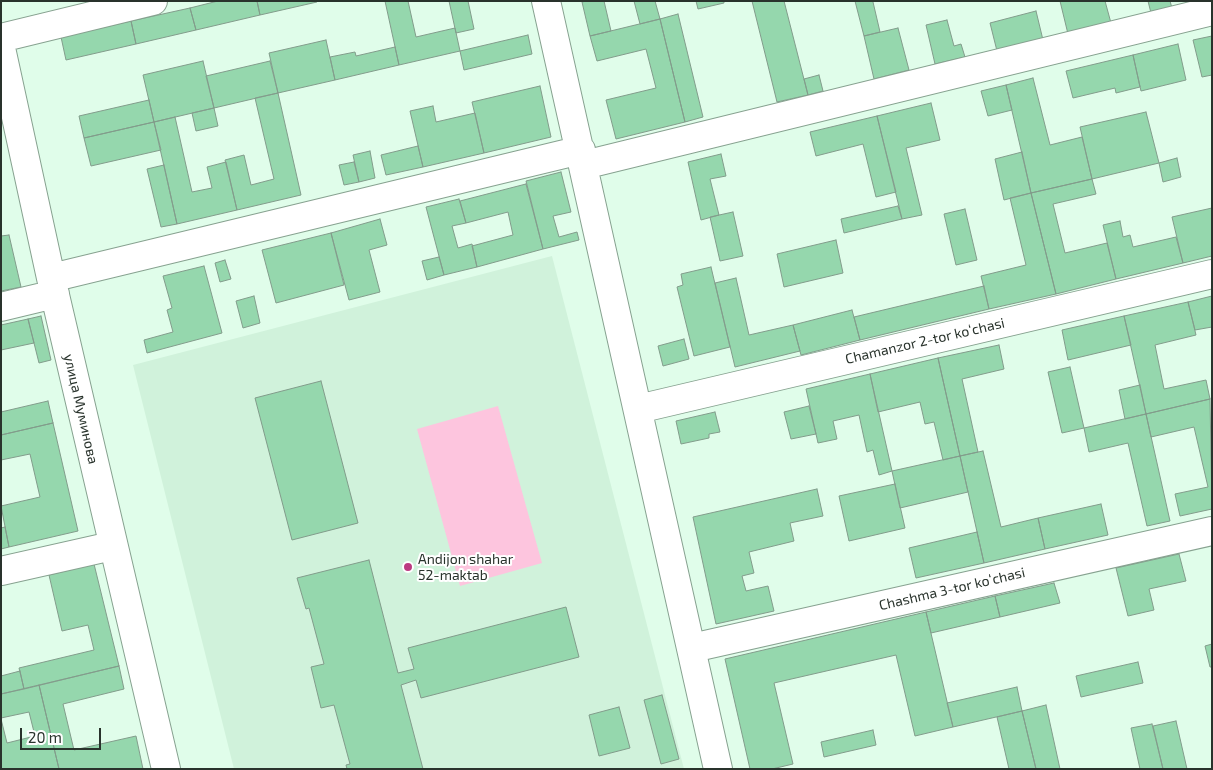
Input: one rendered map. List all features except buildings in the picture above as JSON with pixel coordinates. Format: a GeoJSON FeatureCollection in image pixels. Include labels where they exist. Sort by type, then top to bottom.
{"type":"FeatureCollection","features":[{"type":"Feature","properties":{"kind":"street"},"geometry":{"type":"LineString","coordinates":[[1,38],[153,1]]}},
{"type":"Feature","properties":{"kind":"street"},"geometry":{"type":"LineString","coordinates":[[546,1],[718,769]]}},
{"type":"Feature","properties":{"kind":"street"},"geometry":{"type":"LineString","coordinates":[[1,307],[53,286],[582,158],[1212,11]]}},
{"type":"Feature","properties":{"kind":"street","name":"улица Муминова"},"geometry":{"type":"LineString","coordinates":[[1,48],[112,546],[166,769]]}},
{"type":"Feature","properties":{"kind":"street","name":"Chamanzor 2-tor koʻchasi"},"geometry":{"type":"LineString","coordinates":[[638,409],[1212,274]]}},
{"type":"Feature","properties":{"kind":"street","name":"Chashma 3-tor koʻchasi"},"geometry":{"type":"LineString","coordinates":[[692,648],[1212,531]]}},
{"type":"Feature","properties":{"kind":"street"},"geometry":{"type":"LineString","coordinates":[[1,571],[112,546]]}},
{"type":"Feature","properties":{"kind":"shaded area","name":"Andijon shahar 52-maktab"},"geometry":{"type":"Polygon","coordinates":[[[552,256],[684,769],[234,769],[133,365],[552,256]]]}},
{"type":"Feature","properties":{"kind":"shaded area"},"geometry":{"type":"Polygon","coordinates":[[[498,406],[542,563],[460,586],[417,429],[498,406]]]}},
{"type":"Feature","properties":{"kind":"place","name":"Andijon shahar 52-maktab"},"geometry":{"type":"Point","coordinates":[408,567]}}]}
